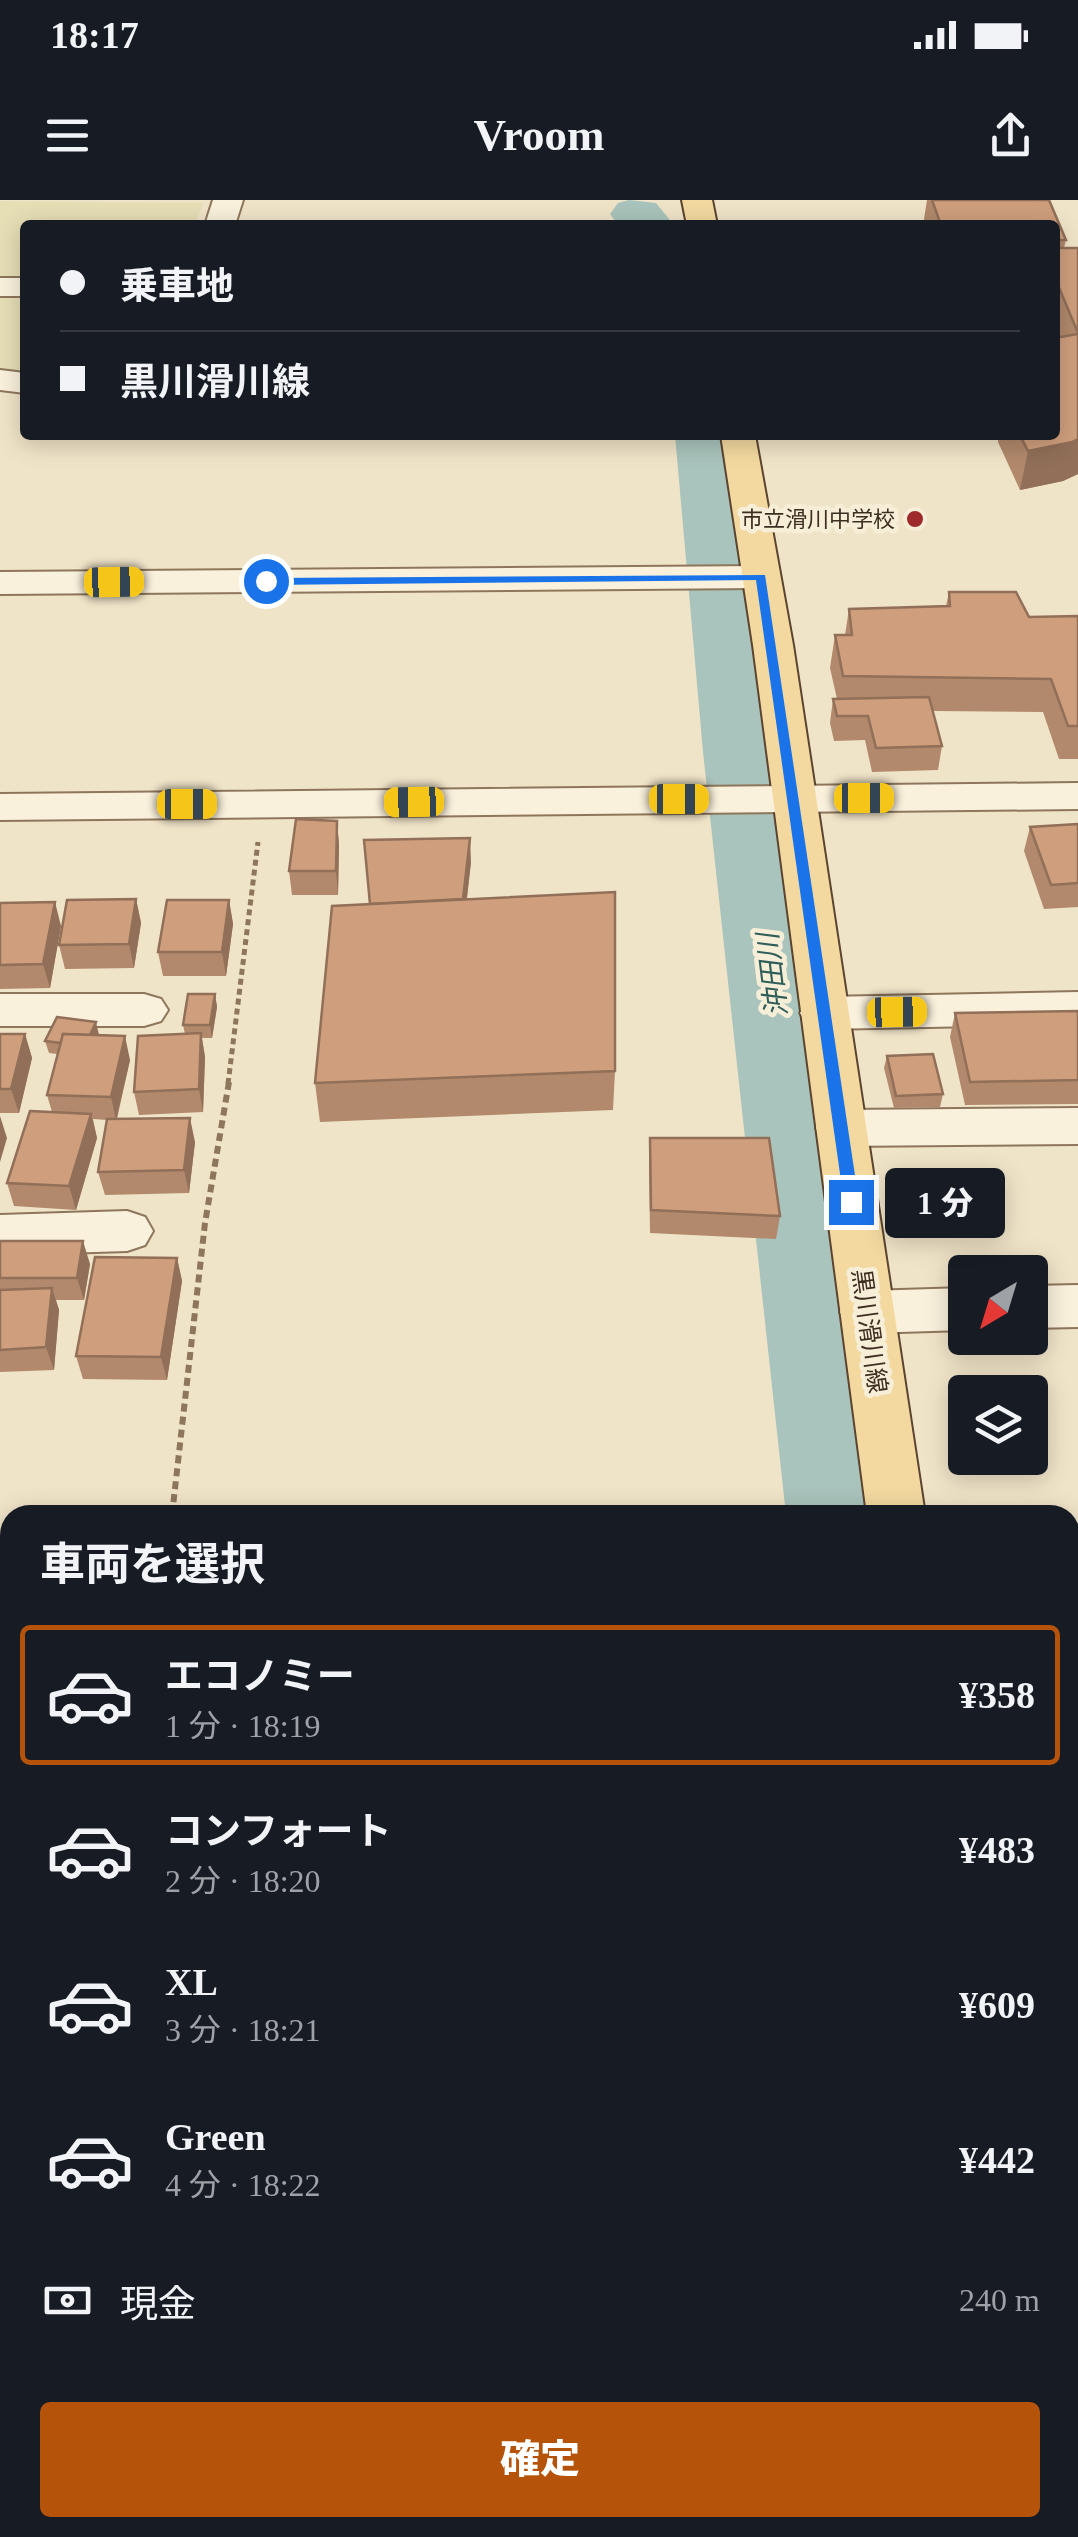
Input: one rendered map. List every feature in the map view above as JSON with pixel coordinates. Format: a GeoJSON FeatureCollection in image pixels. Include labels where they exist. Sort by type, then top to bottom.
{"type":"FeatureCollection","features":[{"type":"Feature","properties":{"kind":"main road","name":"黒川滑川線"},"geometry":{"type":"LineString","coordinates":[[739,440],[895,1505]]}},
{"type":"Feature","properties":{"kind":"street"},"geometry":{"type":"LineString","coordinates":[[0,583],[761,577]]}},
{"type":"Feature","properties":{"kind":"street"},"geometry":{"type":"LineString","coordinates":[[0,807],[1078,796]]}},
{"type":"Feature","properties":{"kind":"street"},"geometry":{"type":"LineString","coordinates":[[824,1013],[1078,1008]]}},
{"type":"Feature","properties":{"kind":"street"},"geometry":{"type":"LineString","coordinates":[[0,1010],[144,1010]]}},
{"type":"Feature","properties":{"kind":"street"},"geometry":{"type":"LineString","coordinates":[[841,1128],[1078,1126]]}},
{"type":"Feature","properties":{"kind":"street"},"geometry":{"type":"LineString","coordinates":[[0,1235],[127,1231]]}},
{"type":"Feature","properties":{"kind":"street"},"geometry":{"type":"LineString","coordinates":[[1048,1307],[1078,1306]]}},
{"type":"Feature","properties":{"kind":"street"},"geometry":{"type":"LineString","coordinates":[[867,1312],[948,1310]]}},
{"type":"Feature","properties":{"kind":"path"},"geometry":{"type":"LineString","coordinates":[[173,1505],[205,1223],[237,1033],[262,804]]}},
{"type":"Feature","properties":{"kind":"shaded area"},"geometry":{"type":"Polygon","coordinates":[[[0,201],[203,203],[197,220],[20,220],[20,281],[0,281],[0,201]]]}},
{"type":"Feature","properties":{"kind":"shaded area"},"geometry":{"type":"Polygon","coordinates":[[[0,294],[20,295],[20,375],[0,373],[0,294]]]}},
{"type":"Feature","properties":{"kind":"building"},"geometry":{"type":"Polygon","coordinates":[[[932,200],[1049,200],[1058,220],[939,220],[932,200]]]}},
{"type":"Feature","properties":{"kind":"building"},"geometry":{"type":"Polygon","coordinates":[[[1060,248],[1078,248],[1078,333],[1060,290],[1060,248]]]}},
{"type":"Feature","properties":{"kind":"building"},"geometry":{"type":"Polygon","coordinates":[[[1078,334],[1078,439],[1028,451],[1022,440],[1060,440],[1060,337],[1078,334]]]}},
{"type":"Feature","properties":{"kind":"building"},"geometry":{"type":"Polygon","coordinates":[[[949,592],[1016,592],[1029,617],[1078,616],[1078,726],[1068,726],[1051,679],[843,676],[835,635],[852,635],[849,609],[950,606],[949,592]]]}},
{"type":"Feature","properties":{"kind":"building"},"geometry":{"type":"Polygon","coordinates":[[[929,697],[942,746],[876,748],[868,716],[837,716],[833,699],[929,697]]]}},
{"type":"Feature","properties":{"kind":"building"},"geometry":{"type":"Polygon","coordinates":[[[296,819],[337,821],[336,871],[289,871],[296,819]]]}},
{"type":"Feature","properties":{"kind":"building"},"geometry":{"type":"Polygon","coordinates":[[[1078,824],[1078,883],[1051,885],[1030,827],[1078,824]]]}},
{"type":"Feature","properties":{"kind":"building"},"geometry":{"type":"Polygon","coordinates":[[[470,838],[463,899],[370,904],[364,840],[470,838]]]}},
{"type":"Feature","properties":{"kind":"building"},"geometry":{"type":"Polygon","coordinates":[[[615,892],[615,1071],[315,1083],[332,906],[615,892]]]}},
{"type":"Feature","properties":{"kind":"building"},"geometry":{"type":"Polygon","coordinates":[[[136,899],[129,944],[59,945],[67,900],[136,899]]]}},
{"type":"Feature","properties":{"kind":"building"},"geometry":{"type":"Polygon","coordinates":[[[167,900],[229,900],[222,952],[158,952],[167,900]]]}},
{"type":"Feature","properties":{"kind":"building"},"geometry":{"type":"Polygon","coordinates":[[[55,902],[43,964],[0,965],[0,903],[55,902]]]}},
{"type":"Feature","properties":{"kind":"building"},"geometry":{"type":"Polygon","coordinates":[[[188,994],[215,994],[210,1025],[183,1025],[188,994]]]}},
{"type":"Feature","properties":{"kind":"building"},"geometry":{"type":"Polygon","coordinates":[[[1078,1011],[1078,1080],[970,1082],[955,1013],[1078,1011]]]}},
{"type":"Feature","properties":{"kind":"building"},"geometry":{"type":"Polygon","coordinates":[[[57,1017],[96,1022],[90,1035],[63,1034],[61,1043],[45,1041],[57,1017]]]}},
{"type":"Feature","properties":{"kind":"building"},"geometry":{"type":"Polygon","coordinates":[[[201,1033],[199,1089],[134,1092],[138,1036],[201,1033]]]}},
{"type":"Feature","properties":{"kind":"building"},"geometry":{"type":"Polygon","coordinates":[[[0,1034],[25,1034],[11,1089],[0,1089],[0,1034]]]}},
{"type":"Feature","properties":{"kind":"building"},"geometry":{"type":"Polygon","coordinates":[[[63,1034],[125,1036],[111,1097],[47,1095],[63,1034]]]}},
{"type":"Feature","properties":{"kind":"building"},"geometry":{"type":"Polygon","coordinates":[[[933,1054],[943,1094],[896,1096],[887,1056],[933,1054]]]}},
{"type":"Feature","properties":{"kind":"building"},"geometry":{"type":"Polygon","coordinates":[[[30,1111],[91,1114],[69,1186],[7,1183],[30,1111]]]}},
{"type":"Feature","properties":{"kind":"building"},"geometry":{"type":"Polygon","coordinates":[[[190,1118],[184,1170],[98,1172],[107,1119],[190,1118]]]}},
{"type":"Feature","properties":{"kind":"building"},"geometry":{"type":"Polygon","coordinates":[[[650,1138],[769,1138],[780,1216],[651,1210],[650,1138]]]}},
{"type":"Feature","properties":{"kind":"building"},"geometry":{"type":"Polygon","coordinates":[[[0,1241],[83,1241],[77,1278],[0,1278],[0,1241]]]}},
{"type":"Feature","properties":{"kind":"building"},"geometry":{"type":"Polygon","coordinates":[[[95,1257],[177,1258],[161,1357],[76,1356],[95,1257]]]}},
{"type":"Feature","properties":{"kind":"building"},"geometry":{"type":"Polygon","coordinates":[[[52,1288],[46,1347],[0,1350],[0,1290],[52,1288]]]}},
{"type":"Feature","properties":{"kind":"waterway","name":"沖田川"},"geometry":{"type":"LineString","coordinates":[[637,214],[642,220]]}},
{"type":"Feature","properties":{"kind":"waterway","name":"沖田川"},"geometry":{"type":"LineString","coordinates":[[707,440],[740,752],[837,1505]]}},
{"type":"Feature","properties":{"kind":"place","name":"市立滑川中学校"},"geometry":{"type":"Point","coordinates":[915,519]}},
{"type":"Feature","properties":{"kind":"route"},"geometry":{"type":"LineString","coordinates":[[266,581],[761,577],[851,1202]]}}]}
